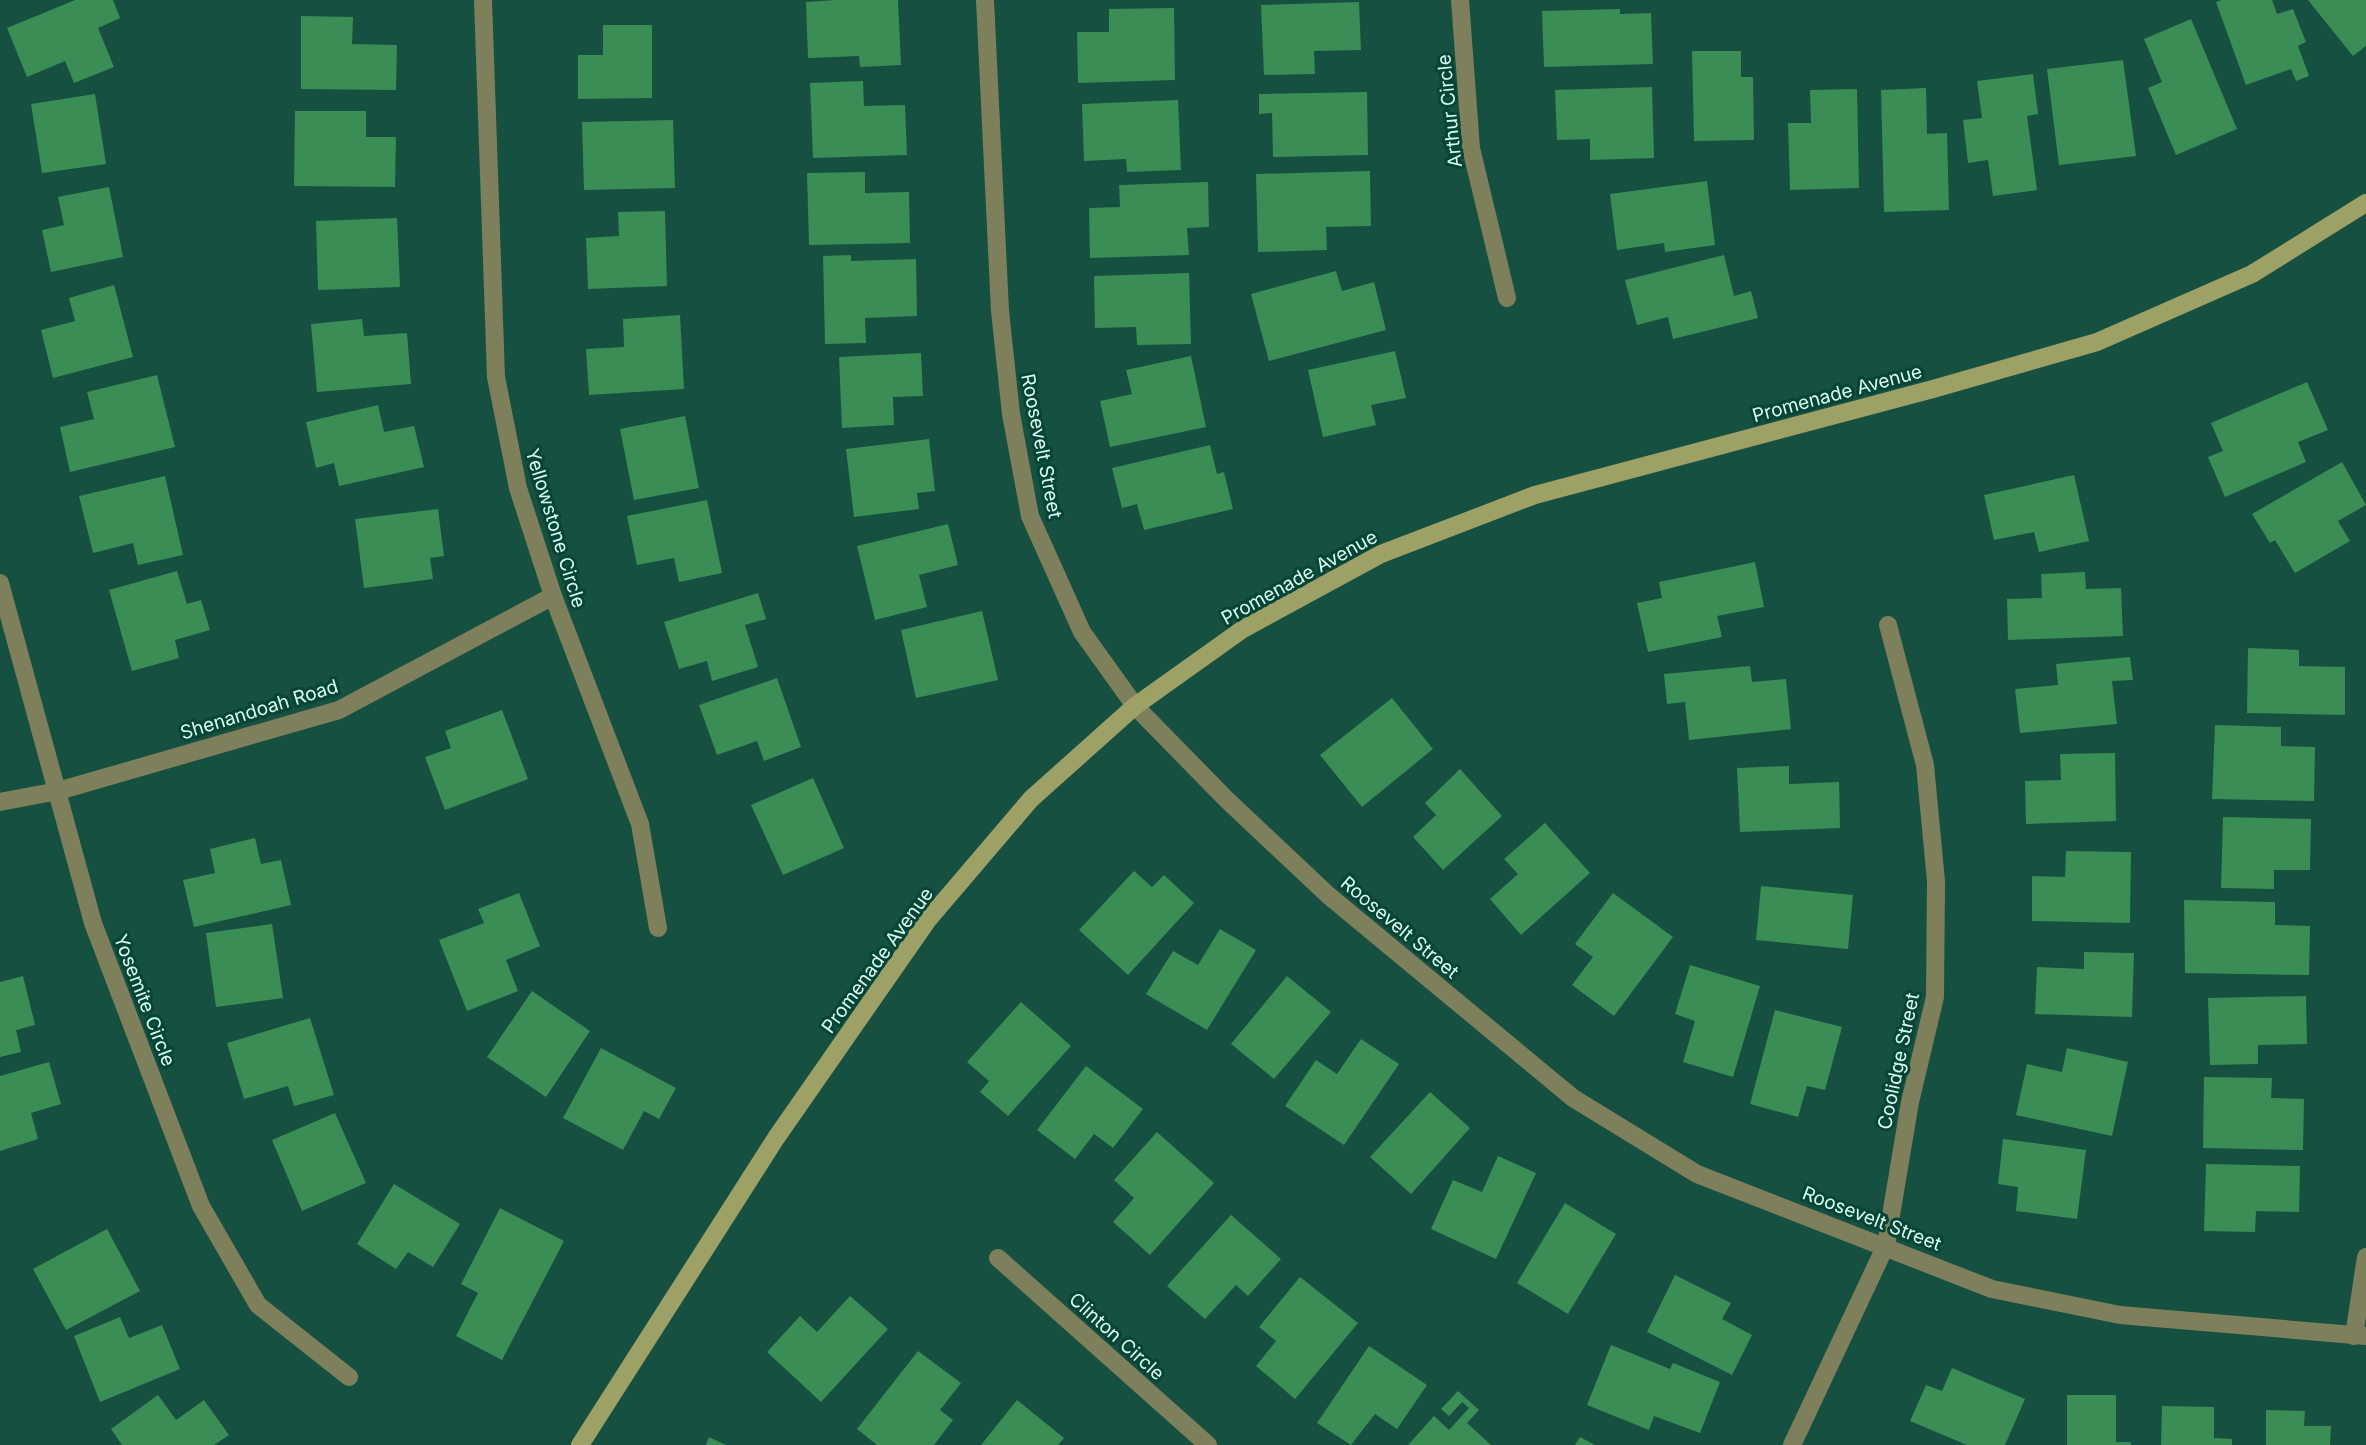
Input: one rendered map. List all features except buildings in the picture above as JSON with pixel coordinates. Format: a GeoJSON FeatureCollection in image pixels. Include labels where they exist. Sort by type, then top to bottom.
{"type":"FeatureCollection","features":[{"type":"Feature","properties":{"kind":"main road","name":"Promenade Avenue"},"geometry":{"type":"LineString","coordinates":[[580,1445],[776,1138],[927,921],[1031,799],[1135,706],[1243,629],[1381,554],[1535,495],[1933,389],[2096,342],[2252,274],[2366,203]]}},
{"type":"Feature","properties":{"kind":"street","name":"Yellowstone Circle"},"geometry":{"type":"LineString","coordinates":[[483,0],[496,377],[518,488],[553,596],[640,824],[658,928]]}},
{"type":"Feature","properties":{"kind":"street","name":"Roosevelt Street"},"geometry":{"type":"LineString","coordinates":[[985,0],[1000,311],[1011,414],[1030,516],[1082,632],[1135,706],[1226,799],[1328,895],[1573,1098],[1696,1174],[1886,1245],[1992,1289],[2120,1315],[2360,1336]]}},
{"type":"Feature","properties":{"kind":"street","name":"Arthur Circle"},"geometry":{"type":"LineString","coordinates":[[1460,0],[1471,148],[1507,298]]}},
{"type":"Feature","properties":{"kind":"street","name":"Yosemite Circle"},"geometry":{"type":"LineString","coordinates":[[0,583],[93,923],[201,1206],[258,1305],[349,1377]]}},
{"type":"Feature","properties":{"kind":"street","name":"Shenandoah Road"},"geometry":{"type":"LineString","coordinates":[[0,802],[58,791],[339,710],[553,596]]}},
{"type":"Feature","properties":{"kind":"street","name":"Coolidge Street"},"geometry":{"type":"LineString","coordinates":[[1791,1445],[1886,1245],[1910,1102],[1935,997],[1936,881],[1925,765],[1888,625]]}},
{"type":"Feature","properties":{"kind":"street"},"geometry":{"type":"LineString","coordinates":[[2360,1336],[2366,1257]]}},
{"type":"Feature","properties":{"kind":"street","name":"Clinton Circle"},"geometry":{"type":"LineString","coordinates":[[998,1258],[1208,1445]]}}]}
